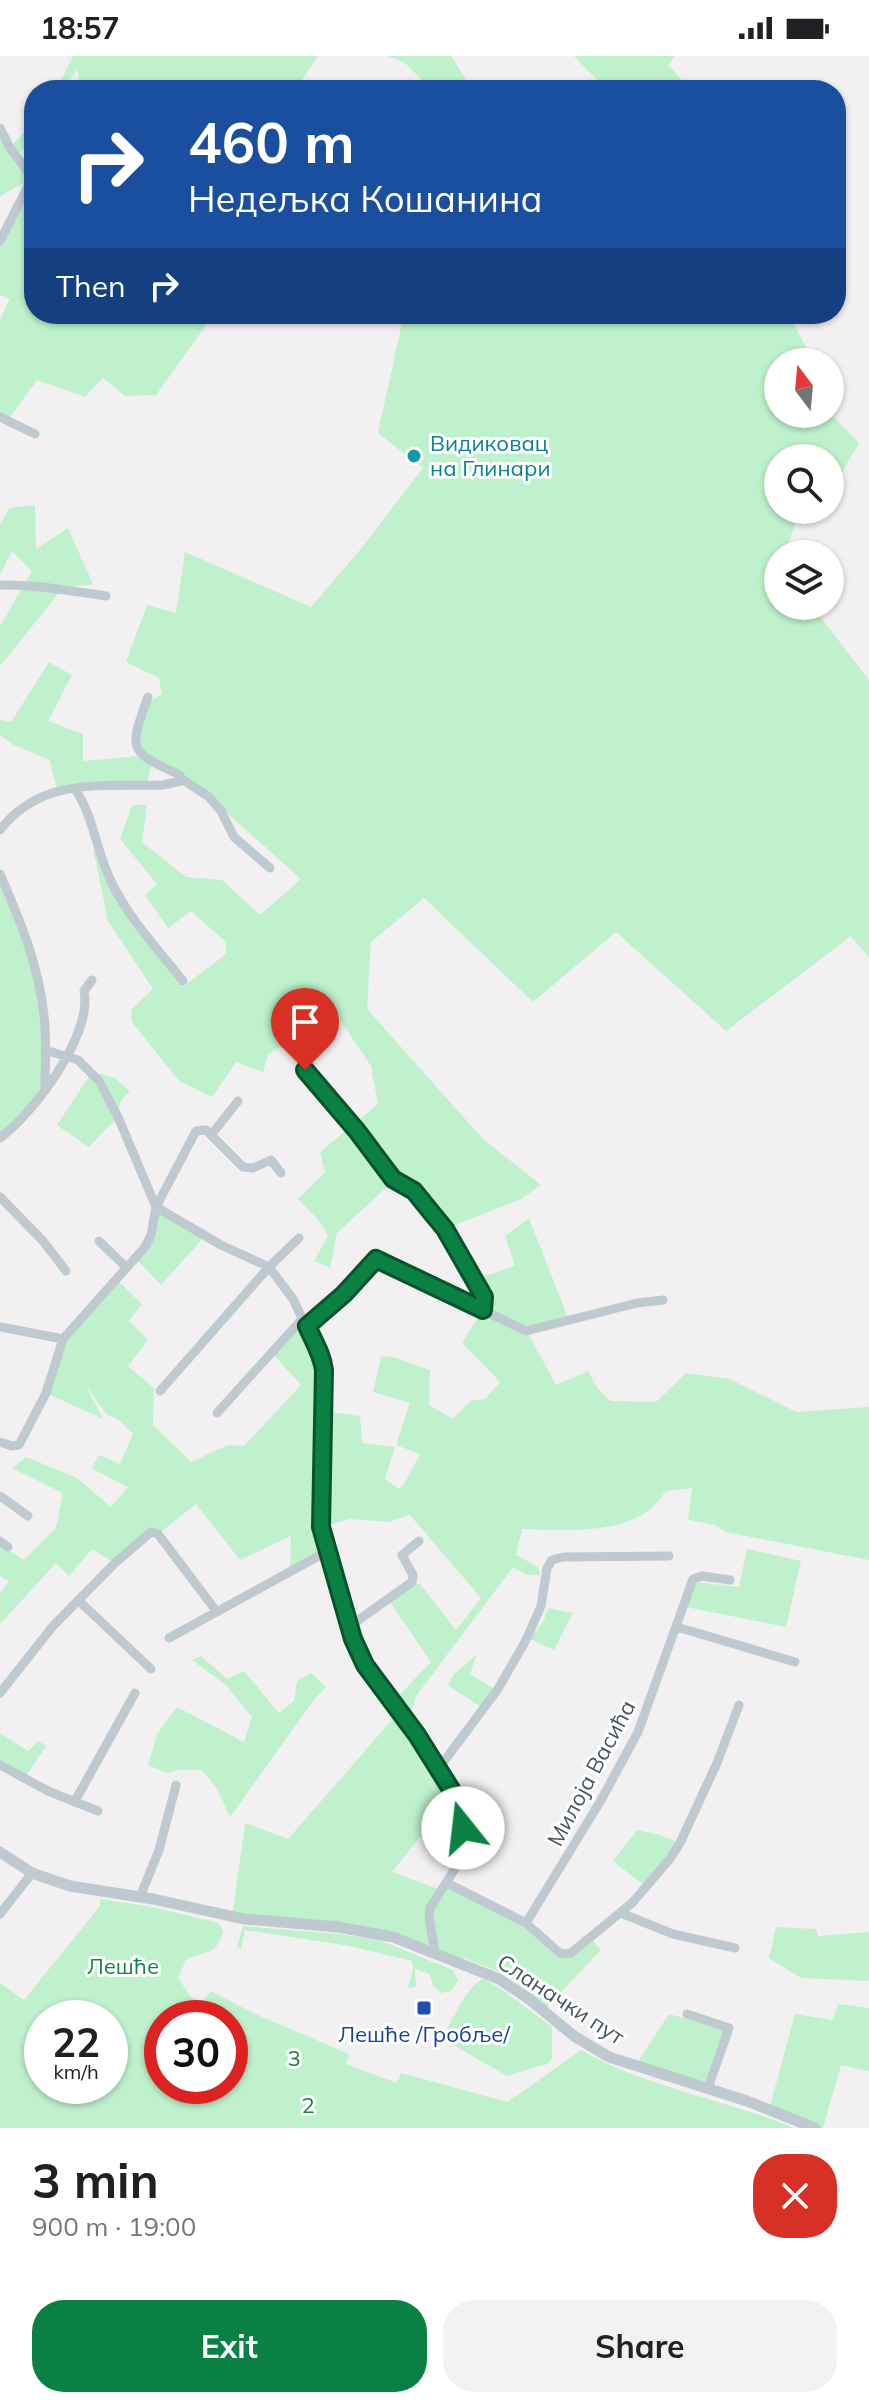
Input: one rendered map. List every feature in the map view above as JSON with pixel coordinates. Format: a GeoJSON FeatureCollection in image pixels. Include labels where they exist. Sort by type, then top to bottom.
{"type":"FeatureCollection","features":[{"type":"Feature","properties":{"kind":"street"},"geometry":{"type":"LineString","coordinates":[[0,128],[24,167]]}},
{"type":"Feature","properties":{"kind":"street"},"geometry":{"type":"LineString","coordinates":[[0,241],[24,196]]}},
{"type":"Feature","properties":{"kind":"street"},"geometry":{"type":"LineString","coordinates":[[0,417],[35,434]]}},
{"type":"Feature","properties":{"kind":"street"},"geometry":{"type":"LineString","coordinates":[[0,585],[25,584],[106,596]]}},
{"type":"Feature","properties":{"kind":"street"},"geometry":{"type":"LineString","coordinates":[[148,697],[140,719],[137,748],[141,756],[180,775],[209,797],[221,811],[234,837],[270,868]]}},
{"type":"Feature","properties":{"kind":"street"},"geometry":{"type":"LineString","coordinates":[[0,830],[23,807],[41,795],[57,790],[163,785],[179,783],[182,779]]}},
{"type":"Feature","properties":{"kind":"street"},"geometry":{"type":"LineString","coordinates":[[75,789],[85,804],[116,891],[183,981]]}},
{"type":"Feature","properties":{"kind":"street"},"geometry":{"type":"LineString","coordinates":[[0,874],[21,920],[39,984],[44,1015],[45,1091]]}},
{"type":"Feature","properties":{"kind":"street"},"geometry":{"type":"LineString","coordinates":[[0,1138],[19,1123],[45,1091],[67,1055],[84,1015],[84,991],[92,980]]}},
{"type":"Feature","properties":{"kind":"street"},"geometry":{"type":"LineString","coordinates":[[45,1050],[67,1055],[84,1064],[99,1081],[118,1117],[156,1207],[221,1245],[269,1267],[280,1280],[323,1355],[321,1527],[350,1626],[365,1665],[439,1768],[457,1801],[463,1828],[460,1854],[447,1883],[433,1902],[429,1917],[435,1953]]}},
{"type":"Feature","properties":{"kind":"street"},"geometry":{"type":"LineString","coordinates":[[305,1070],[393,1179],[418,1195],[445,1229],[484,1297],[483,1310]]}},
{"type":"Feature","properties":{"kind":"street"},"geometry":{"type":"LineString","coordinates":[[211,1135],[238,1101]]}},
{"type":"Feature","properties":{"kind":"street"},"geometry":{"type":"LineString","coordinates":[[0,1442],[19,1445],[46,1393],[63,1339],[145,1247],[151,1235],[156,1207],[194,1134],[202,1129],[211,1135],[243,1167],[253,1168],[271,1160],[281,1173]]}},
{"type":"Feature","properties":{"kind":"street"},"geometry":{"type":"LineString","coordinates":[[0,1197],[43,1241],[66,1271]]}},
{"type":"Feature","properties":{"kind":"street"},"geometry":{"type":"LineString","coordinates":[[160,1391],[269,1267],[299,1238]]}},
{"type":"Feature","properties":{"kind":"street"},"geometry":{"type":"LineString","coordinates":[[99,1241],[127,1268]]}},
{"type":"Feature","properties":{"kind":"street"},"geometry":{"type":"LineString","coordinates":[[217,1413],[305,1322],[344,1294],[376,1259],[526,1331],[637,1303],[663,1300]]}},
{"type":"Feature","properties":{"kind":"street"},"geometry":{"type":"LineString","coordinates":[[1,1327],[63,1339]]}},
{"type":"Feature","properties":{"kind":"street"},"geometry":{"type":"LineString","coordinates":[[0,1496],[28,1516]]}},
{"type":"Feature","properties":{"kind":"street"},"geometry":{"type":"LineString","coordinates":[[0,1693],[36,1645],[78,1600],[131,1548],[154,1531],[217,1612]]}},
{"type":"Feature","properties":{"kind":"street"},"geometry":{"type":"LineString","coordinates":[[350,1626],[412,1582],[413,1575],[402,1555],[419,1541]]}},
{"type":"Feature","properties":{"kind":"street"},"geometry":{"type":"LineString","coordinates":[[169,1638],[328,1551]]}},
{"type":"Feature","properties":{"kind":"street"},"geometry":{"type":"LineString","coordinates":[[439,1768],[498,1689],[526,1640],[541,1606],[550,1561],[563,1557],[669,1556]]}},
{"type":"Feature","properties":{"kind":"street","name":"Милоја Васића"},"geometry":{"type":"LineString","coordinates":[[526,1923],[630,1747],[647,1710],[694,1578],[730,1580]]}},
{"type":"Feature","properties":{"kind":"street"},"geometry":{"type":"LineString","coordinates":[[78,1600],[151,1669]]}},
{"type":"Feature","properties":{"kind":"street"},"geometry":{"type":"LineString","coordinates":[[677,1627],[795,1662]]}},
{"type":"Feature","properties":{"kind":"street"},"geometry":{"type":"LineString","coordinates":[[0,1674],[10,1680]]}},
{"type":"Feature","properties":{"kind":"street"},"geometry":{"type":"LineString","coordinates":[[75,1801],[135,1693]]}},
{"type":"Feature","properties":{"kind":"street"},"geometry":{"type":"LineString","coordinates":[[447,1883],[526,1923],[558,1952],[568,1955],[621,1913],[641,1893],[680,1843],[717,1763],[739,1705]]}},
{"type":"Feature","properties":{"kind":"street"},"geometry":{"type":"LineString","coordinates":[[0,1765],[36,1786],[98,1811]]}},
{"type":"Feature","properties":{"kind":"street"},"geometry":{"type":"LineString","coordinates":[[140,1897],[159,1850],[176,1785]]}},
{"type":"Feature","properties":{"kind":"street","name":"Сланачки пут"},"geometry":{"type":"LineString","coordinates":[[0,1852],[32,1873],[70,1886],[244,1919],[357,1930],[393,1937],[484,1972],[512,1987],[574,2036],[609,2057],[708,2088],[815,2128]]}},
{"type":"Feature","properties":{"kind":"street"},"geometry":{"type":"LineString","coordinates":[[0,1914],[32,1873]]}},
{"type":"Feature","properties":{"kind":"street"},"geometry":{"type":"LineString","coordinates":[[621,1913],[673,1934],[735,1948]]}},
{"type":"Feature","properties":{"kind":"street"},"geometry":{"type":"LineString","coordinates":[[687,2014],[729,2028],[708,2088]]}},
{"type":"Feature","properties":{"kind":"green space"},"geometry":{"type":"Polygon","coordinates":[[[73,56],[318,56],[302,80],[79,80],[77,68],[70,80],[61,80],[73,56]]]}},
{"type":"Feature","properties":{"kind":"green space"},"geometry":{"type":"Polygon","coordinates":[[[388,56],[451,56],[467,80],[422,80],[405,63],[388,56]]]}},
{"type":"Feature","properties":{"kind":"green space"},"geometry":{"type":"Polygon","coordinates":[[[574,56],[675,56],[668,65],[682,80],[597,80],[574,56]]]}},
{"type":"Feature","properties":{"kind":"green space"},"geometry":{"type":"Polygon","coordinates":[[[0,128],[10,147],[24,132],[24,148],[16,156],[24,167],[24,183],[0,196],[0,128]]]}},
{"type":"Feature","properties":{"kind":"green space"},"geometry":{"type":"Polygon","coordinates":[[[24,192],[24,324],[207,324],[156,395],[125,396],[103,378],[85,397],[37,380],[7,421],[0,417],[0,320],[10,298],[0,295],[0,238],[24,192]]]}},
{"type":"Feature","properties":{"kind":"green space"},"geometry":{"type":"Polygon","coordinates":[[[402,324],[794,324],[806,348],[764,348],[764,428],[844,427],[859,443],[844,469],[844,444],[764,444],[764,524],[795,524],[790,540],[764,540],[764,620],[823,620],[869,680],[869,958],[851,936],[726,1031],[616,932],[533,1002],[424,898],[371,942],[367,1009],[483,1139],[541,1185],[521,1199],[445,1229],[418,1195],[393,1180],[337,1233],[330,1268],[314,1261],[328,1236],[321,1223],[298,1199],[325,1172],[320,1152],[378,1104],[371,1066],[336,1014],[268,1054],[263,1072],[236,1062],[212,1097],[179,1081],[132,1022],[131,1010],[153,989],[108,921],[93,848],[183,987],[226,954],[226,942],[191,911],[168,928],[145,895],[157,884],[120,839],[132,805],[147,805],[142,842],[186,877],[222,880],[260,915],[301,879],[209,797],[152,764],[146,786],[57,790],[50,760],[14,745],[0,735],[0,720],[11,722],[49,662],[72,675],[48,721],[83,734],[83,761],[140,756],[136,740],[151,700],[162,694],[159,678],[126,662],[147,605],[176,613],[185,552],[311,607],[423,468],[378,433],[402,324]]]}},
{"type":"Feature","properties":{"kind":"green space"},"geometry":{"type":"Polygon","coordinates":[[[35,505],[36,549],[68,528],[93,584],[63,588],[0,666],[0,626],[32,571],[12,551],[0,575],[0,525],[9,508],[35,505]]]}},
{"type":"Feature","properties":{"kind":"green space"},"geometry":{"type":"Polygon","coordinates":[[[0,872],[39,984],[44,1091],[0,1138],[0,872]]]}},
{"type":"Feature","properties":{"kind":"green space"},"geometry":{"type":"Polygon","coordinates":[[[92,1072],[115,1078],[130,1091],[120,1102],[118,1117],[89,1147],[57,1125],[92,1072]]]}},
{"type":"Feature","properties":{"kind":"green space"},"geometry":{"type":"Polygon","coordinates":[[[156,1207],[205,1236],[161,1285],[136,1259],[145,1247],[156,1207]]]}},
{"type":"Feature","properties":{"kind":"green space"},"geometry":{"type":"Polygon","coordinates":[[[529,1218],[570,1323],[527,1331],[556,1385],[588,1371],[597,1388],[611,1401],[656,1402],[686,1373],[729,1379],[797,1412],[869,1407],[869,1560],[726,1532],[715,1525],[688,1520],[692,1488],[666,1491],[649,1510],[621,1524],[588,1529],[522,1529],[516,1555],[538,1567],[540,1575],[527,1575],[513,1567],[416,1696],[407,1724],[454,1794],[392,1872],[441,1890],[447,1883],[543,1936],[565,1959],[590,1938],[601,1950],[543,2011],[512,1987],[515,1981],[464,1958],[461,1963],[408,1942],[232,1917],[245,1823],[288,1839],[398,1713],[392,1703],[431,1662],[388,1599],[412,1582],[420,1584],[456,1630],[481,1598],[410,1515],[388,1522],[350,1519],[321,1527],[328,1551],[290,1571],[291,1536],[240,1560],[196,1504],[115,1563],[92,1549],[69,1576],[56,1563],[0,1624],[0,1593],[9,1581],[0,1576],[0,1545],[24,1560],[56,1528],[63,1493],[12,1468],[26,1457],[77,1478],[111,1507],[128,1487],[91,1468],[100,1455],[120,1464],[133,1434],[119,1420],[106,1414],[85,1384],[103,1419],[46,1393],[59,1348],[116,1279],[142,1304],[129,1321],[148,1340],[128,1366],[154,1388],[153,1425],[191,1462],[228,1445],[244,1446],[301,1385],[272,1353],[303,1318],[323,1355],[322,1411],[360,1416],[362,1443],[395,1447],[385,1479],[399,1489],[420,1454],[396,1445],[410,1403],[373,1392],[381,1356],[430,1370],[429,1405],[453,1419],[470,1401],[485,1399],[500,1382],[462,1343],[483,1309],[474,1280],[515,1266],[505,1236],[529,1218]]]}},
{"type":"Feature","properties":{"kind":"green space"},"geometry":{"type":"Polygon","coordinates":[[[747,1549],[801,1561],[786,1627],[686,1607],[695,1582],[739,1587],[747,1549]]]}},
{"type":"Feature","properties":{"kind":"green space"},"geometry":{"type":"Polygon","coordinates":[[[548,1608],[573,1613],[554,1650],[530,1639],[544,1620],[548,1608]]]}},
{"type":"Feature","properties":{"kind":"green space"},"geometry":{"type":"Polygon","coordinates":[[[477,1654],[470,1674],[494,1689],[481,1707],[448,1685],[454,1674],[477,1654]]]}},
{"type":"Feature","properties":{"kind":"green space"},"geometry":{"type":"Polygon","coordinates":[[[201,1656],[227,1679],[244,1671],[279,1713],[294,1701],[297,1681],[311,1673],[326,1687],[230,1817],[216,1787],[202,1770],[167,1773],[148,1765],[157,1734],[177,1707],[244,1742],[252,1717],[226,1685],[192,1660],[201,1656]]]}},
{"type":"Feature","properties":{"kind":"green space"},"geometry":{"type":"Polygon","coordinates":[[[0,1733],[28,1751],[38,1741],[46,1746],[26,1776],[0,1761],[0,1733]]]}},
{"type":"Feature","properties":{"kind":"green space"},"geometry":{"type":"Polygon","coordinates":[[[637,1830],[680,1843],[646,1887],[613,1861],[637,1830]]]}},
{"type":"Feature","properties":{"kind":"green space","name":"Лешће"},"geometry":{"type":"Polygon","coordinates":[[[100,1899],[152,1907],[219,1923],[223,1932],[217,1946],[210,1952],[187,1959],[178,1977],[194,2000],[144,2000],[144,2104],[248,2104],[248,2010],[349,2054],[346,2064],[397,2083],[401,2073],[508,2102],[581,2050],[659,2084],[794,2128],[0,2128],[0,1983],[24,2000],[100,1906],[100,1899]]]}},
{"type":"Feature","properties":{"kind":"green space"},"geometry":{"type":"Polygon","coordinates":[[[243,1926],[379,1940],[453,1970],[458,1981],[451,1991],[441,1993],[433,1986],[430,1974],[415,1969],[416,1986],[412,1988],[408,1987],[412,1961],[350,1946],[245,1930],[241,1949],[237,1948],[243,1926]]]}},
{"type":"Feature","properties":{"kind":"green space"},"geometry":{"type":"Polygon","coordinates":[[[776,1927],[816,1929],[818,1936],[869,1932],[869,1981],[801,1978],[769,1958],[776,1927]]]}},
{"type":"Feature","properties":{"kind":"green space"},"geometry":{"type":"Polygon","coordinates":[[[484,1979],[552,2027],[552,2058],[549,2063],[507,2076],[443,2039],[466,1995],[484,1979]]]}},
{"type":"Feature","properties":{"kind":"green space","name":"Лешће"},"geometry":{"type":"Polygon","coordinates":[[[211,1991],[228,2000],[204,2000],[211,1991]]]}},
{"type":"Feature","properties":{"kind":"green space"},"geometry":{"type":"Polygon","coordinates":[[[839,2004],[869,2008],[869,2071],[841,2065],[823,2128],[815,2128],[769,2110],[795,2014],[832,2020],[839,2004]]]}},
{"type":"Feature","properties":{"kind":"green space"},"geometry":{"type":"Polygon","coordinates":[[[669,2014],[727,2030],[708,2088],[635,2066],[669,2014]]]}},
{"type":"Feature","properties":{"kind":"place","name":"Видиковац на Глинари"},"geometry":{"type":"Point","coordinates":[414,456]}},
{"type":"Feature","properties":{"kind":"place","name":"Лешће /Гробље/"},"geometry":{"type":"Point","coordinates":[424,2008]}},
{"type":"Feature","properties":{"kind":"route"},"geometry":{"type":"LineString","coordinates":[[305,1070],[368,1144],[385,1170],[398,1184],[414,1191],[445,1229],[485,1301],[483,1310],[376,1259],[344,1294],[307,1326],[323,1355],[321,1527],[353,1639],[365,1665],[439,1768],[460,1809],[463,1828]]}},
{"type":"Feature","properties":{"kind":"park label","name":"3"},"geometry":{"type":"Point","coordinates":[294,2058]}},
{"type":"Feature","properties":{"kind":"park label","name":"2"},"geometry":{"type":"Point","coordinates":[308,2105]}}]}
